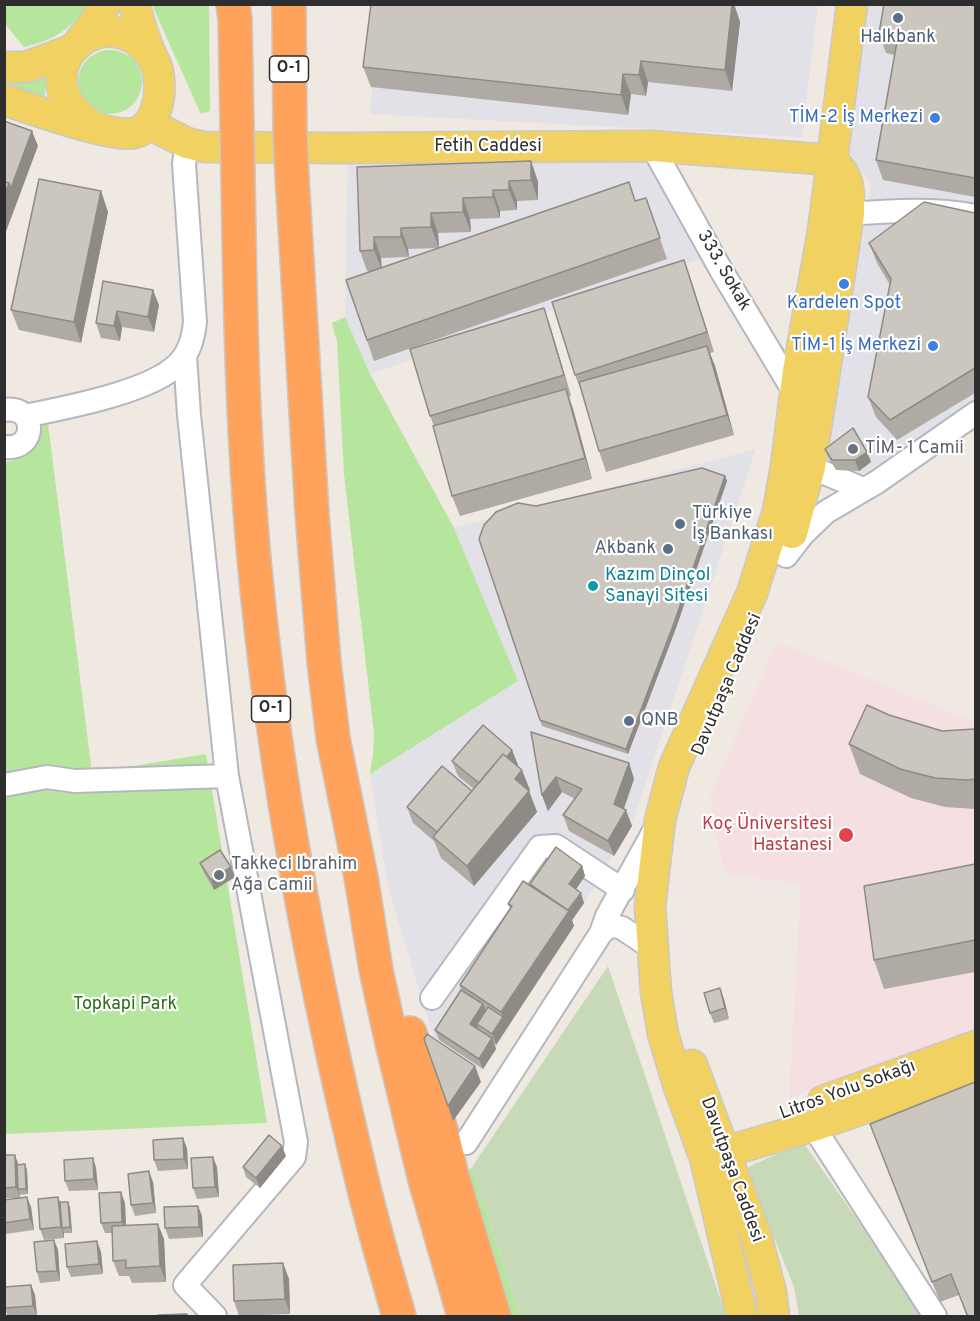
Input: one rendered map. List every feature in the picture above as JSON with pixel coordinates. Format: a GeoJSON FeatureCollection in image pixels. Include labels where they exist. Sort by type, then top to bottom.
{"type":"FeatureCollection","features":[{"type":"Feature","properties":{"kind":"highway","name":"O-1"},"geometry":{"type":"LineString","coordinates":[[289,4],[290,134],[306,431],[324,662],[333,738],[362,877],[376,970],[392,1043],[425,1180],[464,1317]]}},
{"type":"Feature","properties":{"kind":"highway","name":"O-1"},"geometry":{"type":"LineString","coordinates":[[235,9],[244,412],[258,599],[268,688],[288,825],[323,1012],[361,1179],[399,1317]]}},
{"type":"Feature","properties":{"kind":"highway"},"geometry":{"type":"LineString","coordinates":[[362,877],[392,961],[412,1041],[441,1130],[451,1172],[494,1317]]}},
{"type":"Feature","properties":{"kind":"highway"},"geometry":{"type":"LineString","coordinates":[[376,1232],[372,1278],[381,1317]]}},
{"type":"Feature","properties":{"kind":"main road"},"geometry":{"type":"LineString","coordinates":[[93,127],[74,111],[64,94],[61,79],[63,63],[95,22],[105,4]]}},
{"type":"Feature","properties":{"kind":"main road"},"geometry":{"type":"LineString","coordinates":[[4,100],[120,133],[133,133],[148,124],[157,105],[160,89],[159,76],[134,4]]}},
{"type":"Feature","properties":{"kind":"main road","name":"Davutpaşa Caddesi"},"geometry":{"type":"LineString","coordinates":[[774,1317],[764,1263],[713,1148],[678,1084],[663,1034],[656,992],[650,907],[660,820],[674,767],[752,593],[780,500],[832,160],[852,4]]}},
{"type":"Feature","properties":{"kind":"main road"},"geometry":{"type":"LineString","coordinates":[[4,67],[26,67],[73,48],[91,35],[102,33],[117,33],[132,37],[152,56]]}},
{"type":"Feature","properties":{"kind":"main road","name":"Fetih Caddesi"},"geometry":{"type":"LineString","coordinates":[[148,124],[187,143],[204,147],[652,146],[832,160]]}},
{"type":"Feature","properties":{"kind":"main road","name":"Davutpaşa Caddesi"},"geometry":{"type":"LineString","coordinates":[[742,1317],[713,1148],[676,1013],[669,948],[669,893],[677,826],[704,732],[786,556],[810,467],[849,214],[847,178],[842,169],[832,160]]}},
{"type":"Feature","properties":{"kind":"main road"},"geometry":{"type":"LineString","coordinates":[[810,467],[804,450],[805,433],[819,322],[812,292]]}},
{"type":"Feature","properties":{"kind":"main road","name":"Litros Yolu Sokağı"},"geometry":{"type":"LineString","coordinates":[[713,1148],[975,1046]]}},
{"type":"Feature","properties":{"kind":"main road","name":"Litros Yolu Sokağı"},"geometry":{"type":"LineString","coordinates":[[713,1148],[813,1126],[975,1070]]}},
{"type":"Feature","properties":{"kind":"street"},"geometry":{"type":"LineString","coordinates":[[15,413],[126,392],[146,384],[178,365],[185,356],[193,340],[195,322],[184,164],[187,143]]}},
{"type":"Feature","properties":{"kind":"street","name":"333. Sokak"},"geometry":{"type":"LineString","coordinates":[[652,146],[721,270],[796,395]]}},
{"type":"Feature","properties":{"kind":"street"},"geometry":{"type":"LineString","coordinates":[[849,214],[909,209],[975,216]]}},
{"type":"Feature","properties":{"kind":"street"},"geometry":{"type":"LineString","coordinates":[[185,356],[189,415],[227,776],[296,1142],[294,1157],[185,1286],[215,1317]]}},
{"type":"Feature","properties":{"kind":"street"},"geometry":{"type":"LineString","coordinates":[[4,447],[15,447],[26,440],[30,425],[15,413]]}},
{"type":"Feature","properties":{"kind":"street"},"geometry":{"type":"LineString","coordinates":[[786,556],[802,534],[826,512],[877,482],[975,413]]}},
{"type":"Feature","properties":{"kind":"street"},"geometry":{"type":"LineString","coordinates":[[810,467],[863,489]]}},
{"type":"Feature","properties":{"kind":"street"},"geometry":{"type":"LineString","coordinates":[[4,785],[47,777],[75,782],[227,776]]}},
{"type":"Feature","properties":{"kind":"street"},"geometry":{"type":"LineString","coordinates":[[466,1143],[601,933],[607,916],[660,820]]}},
{"type":"Feature","properties":{"kind":"street"},"geometry":{"type":"LineString","coordinates":[[432,998],[540,847],[556,846],[623,890]]}},
{"type":"Feature","properties":{"kind":"street"},"geometry":{"type":"LineString","coordinates":[[601,933],[610,925],[622,928],[652,948]]}},
{"type":"Feature","properties":{"kind":"street"},"geometry":{"type":"LineString","coordinates":[[813,1126],[934,1317]]}},
{"type":"Feature","properties":{"kind":"shaded area"},"geometry":{"type":"Polygon","coordinates":[[[380,5],[818,5],[802,137],[370,114],[380,5]]]}},
{"type":"Feature","properties":{"kind":"shaded area"},"geometry":{"type":"Polygon","coordinates":[[[867,5],[975,5],[975,399],[861,475],[827,455],[871,186],[845,144],[867,5]]]}},
{"type":"Feature","properties":{"kind":"shaded area"},"geometry":{"type":"Polygon","coordinates":[[[348,155],[654,163],[699,259],[370,374],[345,317],[348,155]]]}},
{"type":"Feature","properties":{"kind":"shaded area"},"geometry":{"type":"Polygon","coordinates":[[[756,449],[632,825],[456,1113],[388,887],[370,774],[518,681],[454,528],[756,449]]]}},
{"type":"Feature","properties":{"kind":"shaded area","name":"Koç Üniversitesi Hastanesi"},"geometry":{"type":"Polygon","coordinates":[[[777,642],[975,722],[975,1033],[789,1098],[801,884],[724,873],[710,797],[777,642]]]}},
{"type":"Feature","properties":{"kind":"green space"},"geometry":{"type":"Polygon","coordinates":[[[4,5],[88,5],[75,21],[60,33],[24,47],[5,24],[4,5]]]}},
{"type":"Feature","properties":{"kind":"green space"},"geometry":{"type":"Polygon","coordinates":[[[152,5],[209,5],[210,111],[201,114],[152,5]]]}},
{"type":"Feature","properties":{"kind":"green space"},"geometry":{"type":"Polygon","coordinates":[[[104,50],[116,50],[133,59],[140,70],[142,82],[140,94],[133,105],[116,114],[104,114],[92,109],[83,100],[78,88],[78,76],[83,64],[92,55],[104,50]]]}},
{"type":"Feature","properties":{"kind":"green space"},"geometry":{"type":"Polygon","coordinates":[[[45,78],[45,101],[5,86],[4,80],[23,82],[45,78]]]}},
{"type":"Feature","properties":{"kind":"green space"},"geometry":{"type":"Polygon","coordinates":[[[345,317],[370,374],[454,528],[518,681],[370,774],[374,734],[344,474],[337,342],[332,323],[345,317]]]}},
{"type":"Feature","properties":{"kind":"green space","name":"Topkapi Park"},"geometry":{"type":"Polygon","coordinates":[[[47,416],[92,773],[206,754],[267,1123],[5,1134],[4,463],[14,460],[30,449],[37,420],[47,416]]]}},
{"type":"Feature","properties":{"kind":"green space"},"geometry":{"type":"Polygon","coordinates":[[[608,966],[726,1316],[520,1316],[472,1167],[608,966]]]}},
{"type":"Feature","properties":{"kind":"green space"},"geometry":{"type":"Polygon","coordinates":[[[803,1142],[858,1221],[930,1316],[799,1316],[794,1287],[746,1168],[803,1142]]]}},
{"type":"Feature","properties":{"kind":"green space"},"geometry":{"type":"Polygon","coordinates":[[[472,1167],[520,1316],[505,1316],[464,1177],[472,1167]]]}},
{"type":"Feature","properties":{"kind":"building"},"geometry":{"type":"Polygon","coordinates":[[[371,4],[732,4],[725,70],[641,61],[639,75],[623,74],[621,95],[363,67],[371,4]]]}},
{"type":"Feature","properties":{"kind":"building","name":"TİM-2 İş Merkezi"},"geometry":{"type":"Polygon","coordinates":[[[884,4],[975,4],[975,178],[876,160],[898,36],[879,33],[884,4]]]}},
{"type":"Feature","properties":{"kind":"building"},"geometry":{"type":"Polygon","coordinates":[[[4,121],[32,131],[11,188],[9,183],[4,182],[4,121]]]}},
{"type":"Feature","properties":{"kind":"building"},"geometry":{"type":"Polygon","coordinates":[[[531,161],[531,180],[509,181],[509,190],[493,190],[493,197],[463,198],[463,212],[431,213],[431,227],[401,228],[401,237],[374,237],[374,250],[360,251],[357,167],[531,161]]]}},
{"type":"Feature","properties":{"kind":"building"},"geometry":{"type":"Polygon","coordinates":[[[39,179],[101,191],[74,322],[11,310],[39,179]]]}},
{"type":"Feature","properties":{"kind":"building"},"geometry":{"type":"Polygon","coordinates":[[[4,182],[9,183],[4,196],[4,182]]]}},
{"type":"Feature","properties":{"kind":"building"},"geometry":{"type":"Polygon","coordinates":[[[629,182],[635,201],[646,198],[660,238],[367,340],[346,280],[629,182]]]}},
{"type":"Feature","properties":{"kind":"building","name":"TİM-1 İş Merkezi"},"geometry":{"type":"Polygon","coordinates":[[[924,202],[975,213],[975,368],[890,420],[868,397],[891,279],[869,243],[924,202]]]}},
{"type":"Feature","properties":{"kind":"building"},"geometry":{"type":"Polygon","coordinates":[[[684,260],[707,332],[575,375],[552,302],[684,260]]]}},
{"type":"Feature","properties":{"kind":"building"},"geometry":{"type":"Polygon","coordinates":[[[103,281],[153,290],[148,317],[117,311],[114,326],[96,323],[103,281]]]}},
{"type":"Feature","properties":{"kind":"building"},"geometry":{"type":"Polygon","coordinates":[[[544,308],[564,375],[430,416],[410,349],[544,308]]]}},
{"type":"Feature","properties":{"kind":"building"},"geometry":{"type":"Polygon","coordinates":[[[707,346],[727,415],[599,451],[579,382],[707,346]]]}},
{"type":"Feature","properties":{"kind":"building"},"geometry":{"type":"Polygon","coordinates":[[[566,389],[585,458],[452,496],[433,426],[566,389]]]}},
{"type":"Feature","properties":{"kind":"building"},"geometry":{"type":"Polygon","coordinates":[[[853,428],[867,452],[855,460],[832,460],[825,449],[853,428]]]}},
{"type":"Feature","properties":{"kind":"building","name":"Kazım Dinçol Sanayi Sitesi"},"geometry":{"type":"Polygon","coordinates":[[[702,468],[725,476],[674,623],[626,749],[540,720],[479,539],[484,525],[496,512],[518,503],[536,506],[702,468]]]}},
{"type":"Feature","properties":{"kind":"building"},"geometry":{"type":"Polygon","coordinates":[[[867,705],[889,715],[942,731],[975,729],[975,779],[935,778],[900,769],[849,744],[867,705]]]}},
{"type":"Feature","properties":{"kind":"building"},"geometry":{"type":"Polygon","coordinates":[[[483,725],[512,750],[507,757],[503,754],[479,783],[452,761],[483,725]]]}},
{"type":"Feature","properties":{"kind":"building"},"geometry":{"type":"Polygon","coordinates":[[[531,732],[629,763],[614,804],[626,810],[608,841],[563,815],[582,789],[556,777],[542,795],[531,732]]]}},
{"type":"Feature","properties":{"kind":"building"},"geometry":{"type":"Polygon","coordinates":[[[503,754],[522,770],[515,779],[529,791],[467,866],[433,837],[503,754]]]}},
{"type":"Feature","properties":{"kind":"building"},"geometry":{"type":"Polygon","coordinates":[[[442,766],[472,791],[437,832],[407,807],[442,766]]]}},
{"type":"Feature","properties":{"kind":"building"},"geometry":{"type":"Polygon","coordinates":[[[556,847],[582,866],[569,884],[581,893],[568,910],[530,884],[556,847]]]}},
{"type":"Feature","properties":{"kind":"building"},"geometry":{"type":"Polygon","coordinates":[[[220,850],[231,867],[211,880],[200,863],[220,850]]]}},
{"type":"Feature","properties":{"kind":"building"},"geometry":{"type":"Polygon","coordinates":[[[975,864],[975,940],[874,960],[864,886],[975,864]]]}},
{"type":"Feature","properties":{"kind":"building"},"geometry":{"type":"Polygon","coordinates":[[[523,881],[569,911],[501,1012],[460,985],[512,906],[508,904],[523,881]]]}},
{"type":"Feature","properties":{"kind":"building"},"geometry":{"type":"Polygon","coordinates":[[[720,988],[725,1008],[710,1013],[704,993],[720,988]]]}},
{"type":"Feature","properties":{"kind":"building"},"geometry":{"type":"Polygon","coordinates":[[[461,990],[483,1004],[470,1024],[492,1038],[479,1059],[435,1030],[461,990]]]}},
{"type":"Feature","properties":{"kind":"building"},"geometry":{"type":"Polygon","coordinates":[[[488,1007],[503,1017],[492,1034],[477,1024],[488,1007]]]}},
{"type":"Feature","properties":{"kind":"building"},"geometry":{"type":"Polygon","coordinates":[[[427,1034],[475,1066],[448,1106],[424,1039],[427,1034]]]}},
{"type":"Feature","properties":{"kind":"building"},"geometry":{"type":"Polygon","coordinates":[[[975,1082],[975,1317],[968,1317],[951,1274],[932,1282],[870,1124],[975,1082]]]}},
{"type":"Feature","properties":{"kind":"building"},"geometry":{"type":"Polygon","coordinates":[[[269,1135],[282,1146],[256,1178],[243,1167],[269,1135]]]}},
{"type":"Feature","properties":{"kind":"building"},"geometry":{"type":"Polygon","coordinates":[[[183,1138],[184,1159],[154,1160],[153,1140],[183,1138]]]}},
{"type":"Feature","properties":{"kind":"building"},"geometry":{"type":"Polygon","coordinates":[[[4,1155],[15,1155],[16,1187],[4,1188],[4,1155]]]}},
{"type":"Feature","properties":{"kind":"building"},"geometry":{"type":"Polygon","coordinates":[[[213,1157],[215,1187],[193,1188],[191,1158],[213,1157]]]}},
{"type":"Feature","properties":{"kind":"building"},"geometry":{"type":"Polygon","coordinates":[[[93,1158],[94,1179],[65,1181],[64,1160],[93,1158]]]}},
{"type":"Feature","properties":{"kind":"building"},"geometry":{"type":"Polygon","coordinates":[[[25,1164],[26,1189],[18,1189],[17,1165],[25,1164]]]}},
{"type":"Feature","properties":{"kind":"building"},"geometry":{"type":"Polygon","coordinates":[[[149,1171],[153,1203],[131,1205],[128,1174],[149,1171]]]}},
{"type":"Feature","properties":{"kind":"building"},"geometry":{"type":"Polygon","coordinates":[[[121,1192],[122,1222],[101,1223],[99,1193],[121,1192]]]}},
{"type":"Feature","properties":{"kind":"building"},"geometry":{"type":"Polygon","coordinates":[[[27,1197],[30,1219],[4,1223],[4,1200],[27,1197]]]}},
{"type":"Feature","properties":{"kind":"building"},"geometry":{"type":"Polygon","coordinates":[[[58,1197],[61,1227],[40,1229],[38,1199],[58,1197]]]}},
{"type":"Feature","properties":{"kind":"building"},"geometry":{"type":"Polygon","coordinates":[[[60,1202],[68,1202],[70,1227],[62,1228],[60,1202]]]}},
{"type":"Feature","properties":{"kind":"building"},"geometry":{"type":"Polygon","coordinates":[[[198,1206],[199,1227],[165,1228],[164,1207],[198,1206]]]}},
{"type":"Feature","properties":{"kind":"building"},"geometry":{"type":"Polygon","coordinates":[[[158,1224],[160,1266],[126,1268],[126,1260],[113,1261],[112,1226],[158,1224]]]}},
{"type":"Feature","properties":{"kind":"building"},"geometry":{"type":"Polygon","coordinates":[[[54,1240],[57,1271],[37,1272],[34,1242],[54,1240]]]}},
{"type":"Feature","properties":{"kind":"building"},"geometry":{"type":"Polygon","coordinates":[[[97,1241],[99,1264],[67,1267],[65,1244],[97,1241]]]}},
{"type":"Feature","properties":{"kind":"building"},"geometry":{"type":"Polygon","coordinates":[[[283,1263],[285,1299],[234,1301],[233,1265],[283,1263]]]}},
{"type":"Feature","properties":{"kind":"building"},"geometry":{"type":"Polygon","coordinates":[[[31,1285],[33,1306],[5,1308],[4,1287],[31,1285]]]}},
{"type":"Feature","properties":{"kind":"building"},"geometry":{"type":"Polygon","coordinates":[[[187,1314],[187,1317],[158,1317],[158,1315],[187,1314]]]}},
{"type":"Feature","properties":{"kind":"place","name":"Halkbank"},"geometry":{"type":"Point","coordinates":[898,18]}},
{"type":"Feature","properties":{"kind":"place","name":"TİM-2 İş Merkezi"},"geometry":{"type":"Point","coordinates":[935,118]}},
{"type":"Feature","properties":{"kind":"place","name":"Kardelen Spot"},"geometry":{"type":"Point","coordinates":[844,284]}},
{"type":"Feature","properties":{"kind":"place","name":"TİM-1 İş Merkezi"},"geometry":{"type":"Point","coordinates":[933,346]}},
{"type":"Feature","properties":{"kind":"place","name":"TİM- 1 Camii"},"geometry":{"type":"Point","coordinates":[853,449]}},
{"type":"Feature","properties":{"kind":"place","name":"Türkiye İş Bankası"},"geometry":{"type":"Point","coordinates":[680,524]}},
{"type":"Feature","properties":{"kind":"place","name":"Akbank"},"geometry":{"type":"Point","coordinates":[668,549]}},
{"type":"Feature","properties":{"kind":"place","name":"Kazım Dinçol Sanayi Sitesi"},"geometry":{"type":"Point","coordinates":[593,586]}},
{"type":"Feature","properties":{"kind":"place","name":"QNB"},"geometry":{"type":"Point","coordinates":[629,721]}},
{"type":"Feature","properties":{"kind":"place","name":"Koç Üniversitesi Hastanesi"},"geometry":{"type":"Point","coordinates":[846,835]}},
{"type":"Feature","properties":{"kind":"place","name":"Takkeci Ibrahim Ağa Camii"},"geometry":{"type":"Point","coordinates":[219,875]}}]}
